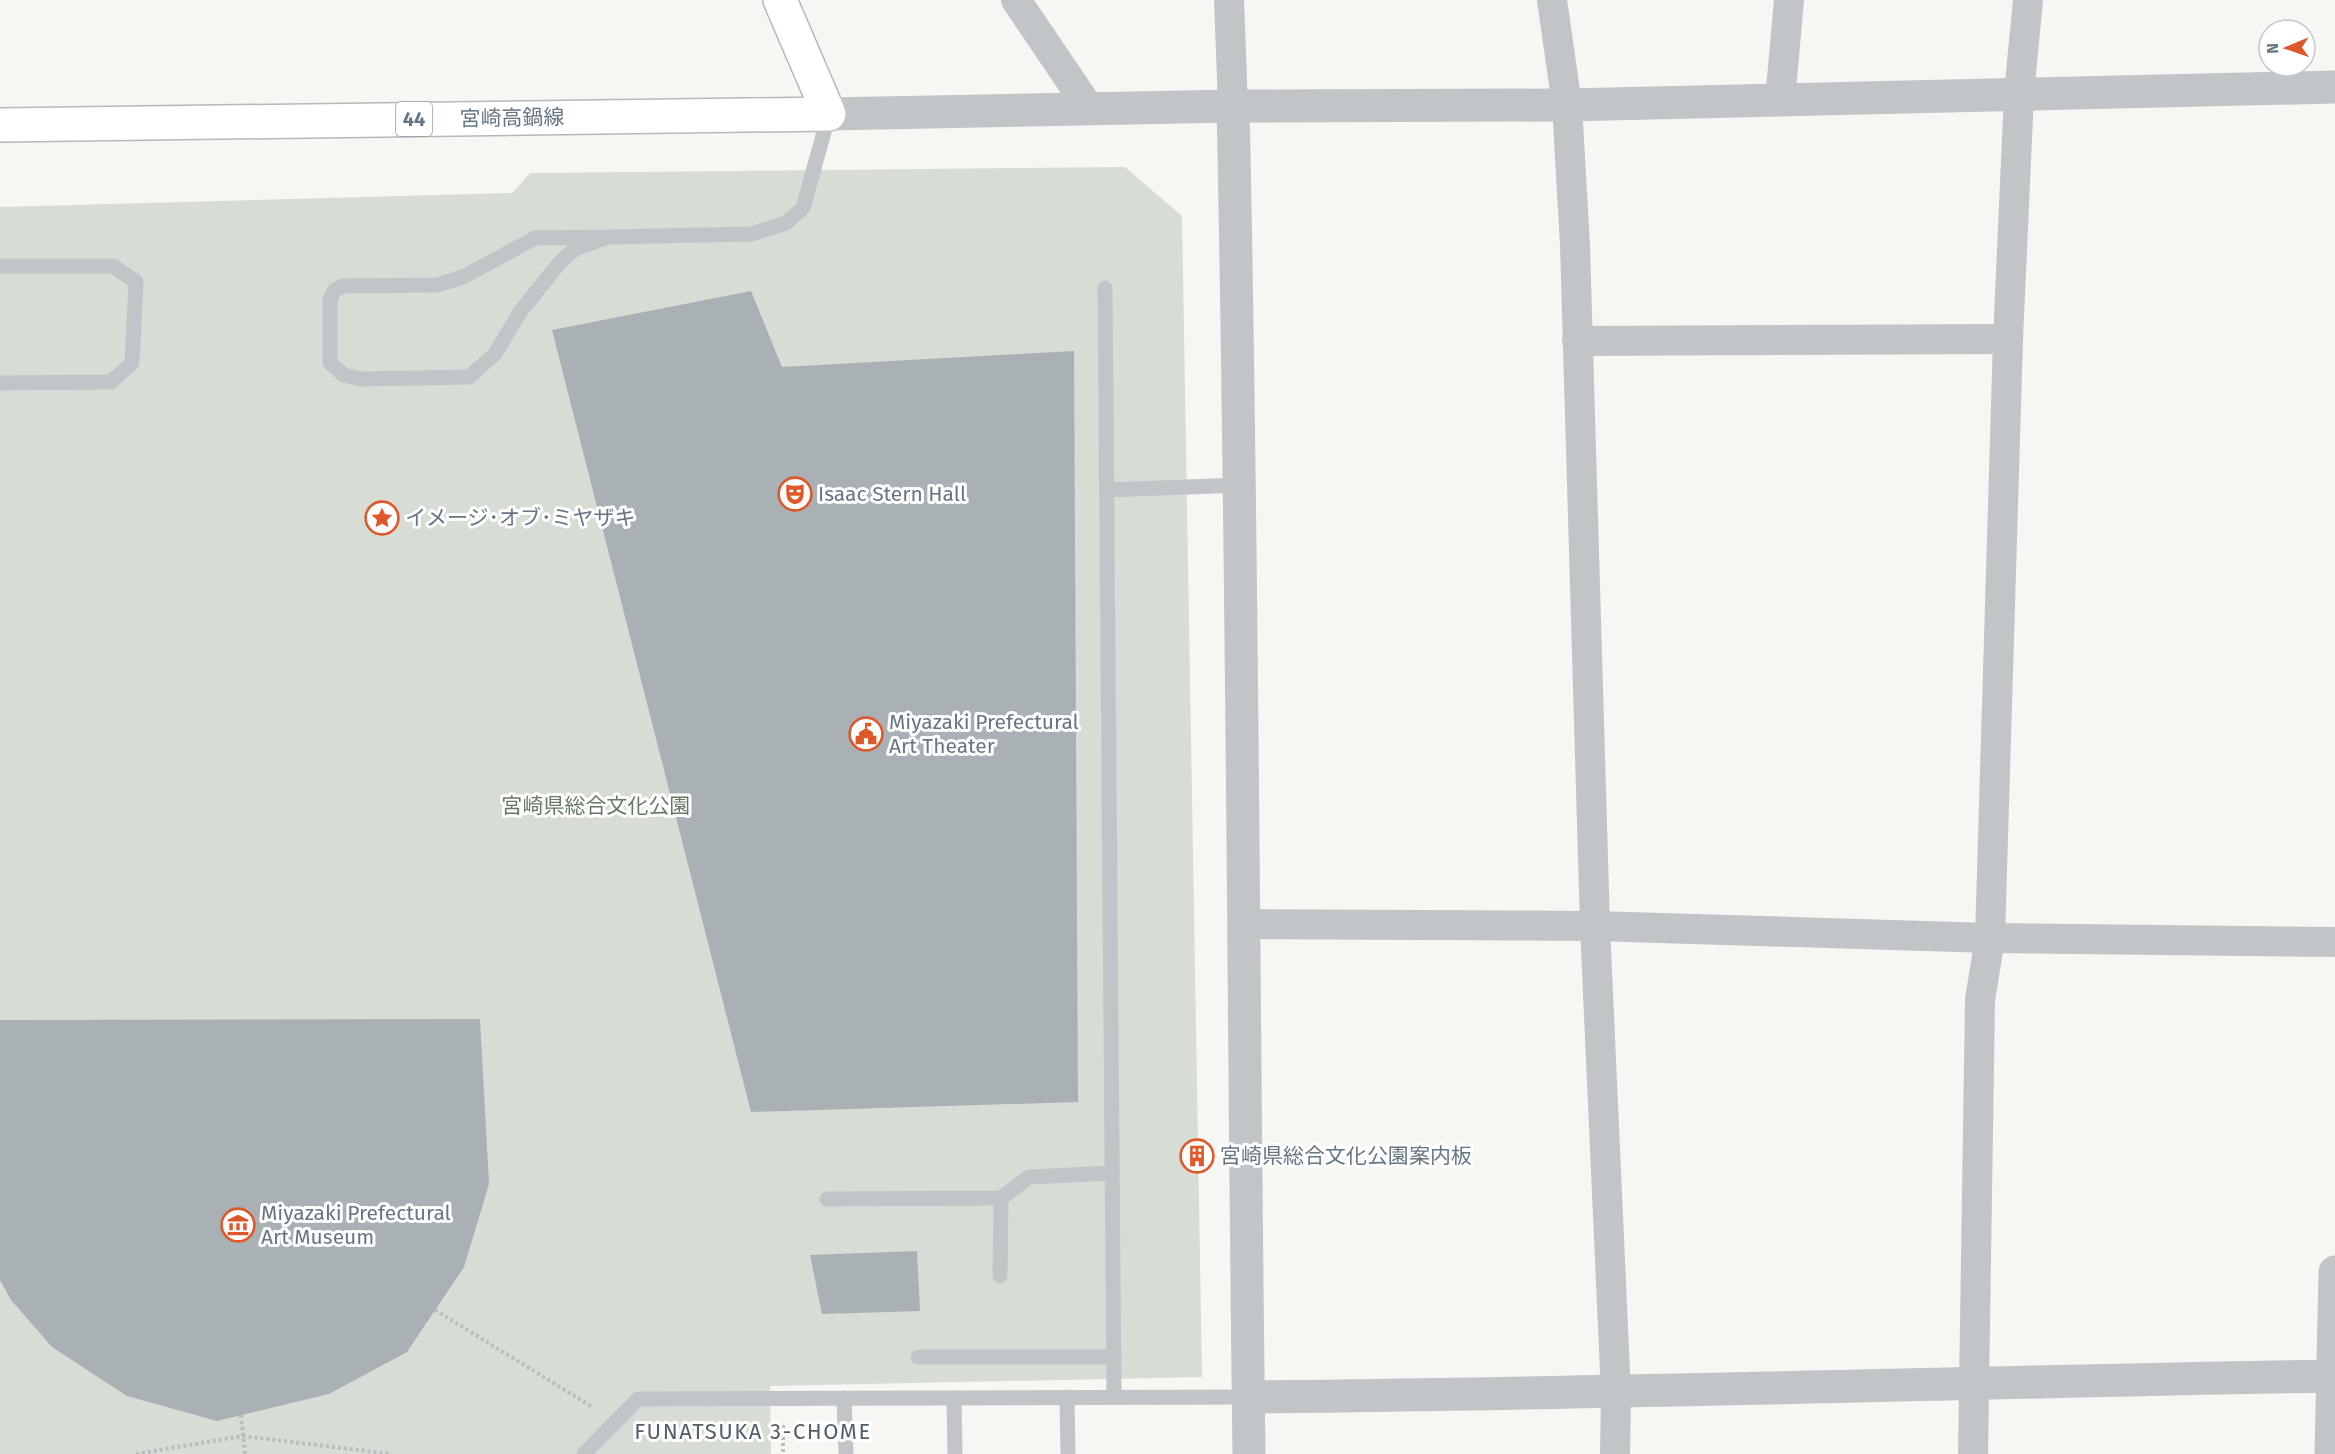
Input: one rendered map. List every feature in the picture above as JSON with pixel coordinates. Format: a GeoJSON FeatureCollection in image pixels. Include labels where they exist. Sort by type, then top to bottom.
{"type":"FeatureCollection","features":[{"type":"Feature","properties":{"kind":"main road"},"geometry":{"type":"LineString","coordinates":[[780,0],[829,114]]}},
{"type":"Feature","properties":{"kind":"main road","name":"宮崎高鍋線"},"geometry":{"type":"LineString","coordinates":[[0,125],[829,114]]}},
{"type":"Feature","properties":{"kind":"street"},"geometry":{"type":"LineString","coordinates":[[1016,0],[1089,108]]}},
{"type":"Feature","properties":{"kind":"street"},"geometry":{"type":"LineString","coordinates":[[1229,0],[1242,485],[1243,924],[1249,1454]]}},
{"type":"Feature","properties":{"kind":"street"},"geometry":{"type":"LineString","coordinates":[[1551,0],[1566,105],[1577,340],[1594,926],[1616,1394],[1615,1454]]}},
{"type":"Feature","properties":{"kind":"street"},"geometry":{"type":"LineString","coordinates":[[1780,101],[1789,0]]}},
{"type":"Feature","properties":{"kind":"street"},"geometry":{"type":"LineString","coordinates":[[1973,1454],[1980,1000],[1990,938],[2008,339],[2019,93],[2028,0]]}},
{"type":"Feature","properties":{"kind":"street"},"geometry":{"type":"LineString","coordinates":[[829,114],[1233,106],[1566,105],[2335,87]]}},
{"type":"Feature","properties":{"kind":"street"},"geometry":{"type":"LineString","coordinates":[[1577,340],[2008,339]]}},
{"type":"Feature","properties":{"kind":"street"},"geometry":{"type":"LineString","coordinates":[[1243,924],[1594,926],[1990,938],[2335,942]]}},
{"type":"Feature","properties":{"kind":"street"},"geometry":{"type":"LineString","coordinates":[[2331,1454],[2335,1272]]}},
{"type":"Feature","properties":{"kind":"street"},"geometry":{"type":"LineString","coordinates":[[1248,1397],[1616,1394],[1974,1382],[2334,1376]]}},
{"type":"Feature","properties":{"kind":"lane"},"geometry":{"type":"LineString","coordinates":[[608,237],[575,249],[561,261],[520,312],[495,354],[469,376],[360,379],[344,375],[330,363],[330,298],[335,290],[343,286],[437,285],[463,278],[535,238],[751,234],[786,223],[803,208],[829,114]]}},
{"type":"Feature","properties":{"kind":"lane"},"geometry":{"type":"LineString","coordinates":[[0,266],[113,266],[136,282],[132,363],[111,382],[0,383]]}},
{"type":"Feature","properties":{"kind":"lane"},"geometry":{"type":"LineString","coordinates":[[1105,288],[1114,1396]]}},
{"type":"Feature","properties":{"kind":"lane"},"geometry":{"type":"LineString","coordinates":[[1107,490],[1242,485]]}},
{"type":"Feature","properties":{"kind":"lane"},"geometry":{"type":"LineString","coordinates":[[827,1198],[1000,1198],[1029,1177],[1112,1173]]}},
{"type":"Feature","properties":{"kind":"lane"},"geometry":{"type":"LineString","coordinates":[[1000,1198],[1000,1276]]}},
{"type":"Feature","properties":{"kind":"lane"},"geometry":{"type":"LineString","coordinates":[[918,1357],[1114,1357]]}},
{"type":"Feature","properties":{"kind":"lane"},"geometry":{"type":"LineString","coordinates":[[1067,1397],[1068,1454]]}},
{"type":"Feature","properties":{"kind":"lane"},"geometry":{"type":"LineString","coordinates":[[584,1454],[638,1399],[1248,1397]]}},
{"type":"Feature","properties":{"kind":"lane"},"geometry":{"type":"LineString","coordinates":[[844,1398],[846,1454]]}},
{"type":"Feature","properties":{"kind":"lane"},"geometry":{"type":"LineString","coordinates":[[954,1398],[955,1454]]}},
{"type":"Feature","properties":{"kind":"path"},"geometry":{"type":"LineString","coordinates":[[435,1310],[617,1422]]}},
{"type":"Feature","properties":{"kind":"path"},"geometry":{"type":"LineString","coordinates":[[241,1415],[245,1454]]}},
{"type":"Feature","properties":{"kind":"path"},"geometry":{"type":"LineString","coordinates":[[136,1454],[243,1436],[391,1454]]}},
{"type":"Feature","properties":{"kind":"green space","name":"宮崎県総合文化公園"},"geometry":{"type":"Polygon","coordinates":[[[1125,167],[1182,216],[1202,1377],[770,1386],[771,1454],[0,1454],[0,207],[512,193],[530,173],[1125,167]]]}},
{"type":"Feature","properties":{"kind":"building","name":"Miyazaki Prefectural Art Theater"},"geometry":{"type":"Polygon","coordinates":[[[751,291],[782,367],[1074,351],[1078,1102],[751,1112],[552,330],[751,291]]]}},
{"type":"Feature","properties":{"kind":"building","name":"Miyazaki Prefectural Art Museum"},"geometry":{"type":"Polygon","coordinates":[[[480,1019],[489,1184],[464,1267],[407,1352],[329,1394],[217,1421],[127,1396],[52,1347],[11,1300],[0,1280],[0,1020],[480,1019]]]}},
{"type":"Feature","properties":{"kind":"building","name":"宮崎県総合文化公園案内板"},"geometry":{"type":"Polygon","coordinates":[[[1194,1149],[1200,1149],[1200,1163],[1194,1163],[1194,1149]]]}},
{"type":"Feature","properties":{"kind":"building"},"geometry":{"type":"Polygon","coordinates":[[[917,1251],[920,1311],[822,1314],[810,1255],[917,1251]]]}},
{"type":"Feature","properties":{"kind":"place","name":"Isaac Stern Hall"},"geometry":{"type":"Point","coordinates":[795,494]}},
{"type":"Feature","properties":{"kind":"place","name":"イメージ･オブ･ミヤザキ"},"geometry":{"type":"Point","coordinates":[382,518]}},
{"type":"Feature","properties":{"kind":"place","name":"Miyazaki Prefectural Art Theater"},"geometry":{"type":"Point","coordinates":[866,734]}},
{"type":"Feature","properties":{"kind":"place","name":"宮崎県総合文化公園案内板"},"geometry":{"type":"Point","coordinates":[1197,1156]}},
{"type":"Feature","properties":{"kind":"place","name":"Miyazaki Prefectural Art Museum"},"geometry":{"type":"Point","coordinates":[238,1225]}},
{"type":"Feature","properties":{"kind":"district","name":"FUNATSUKA 3-CHOME"},"geometry":{"type":"Point","coordinates":[753,1431]}}]}
